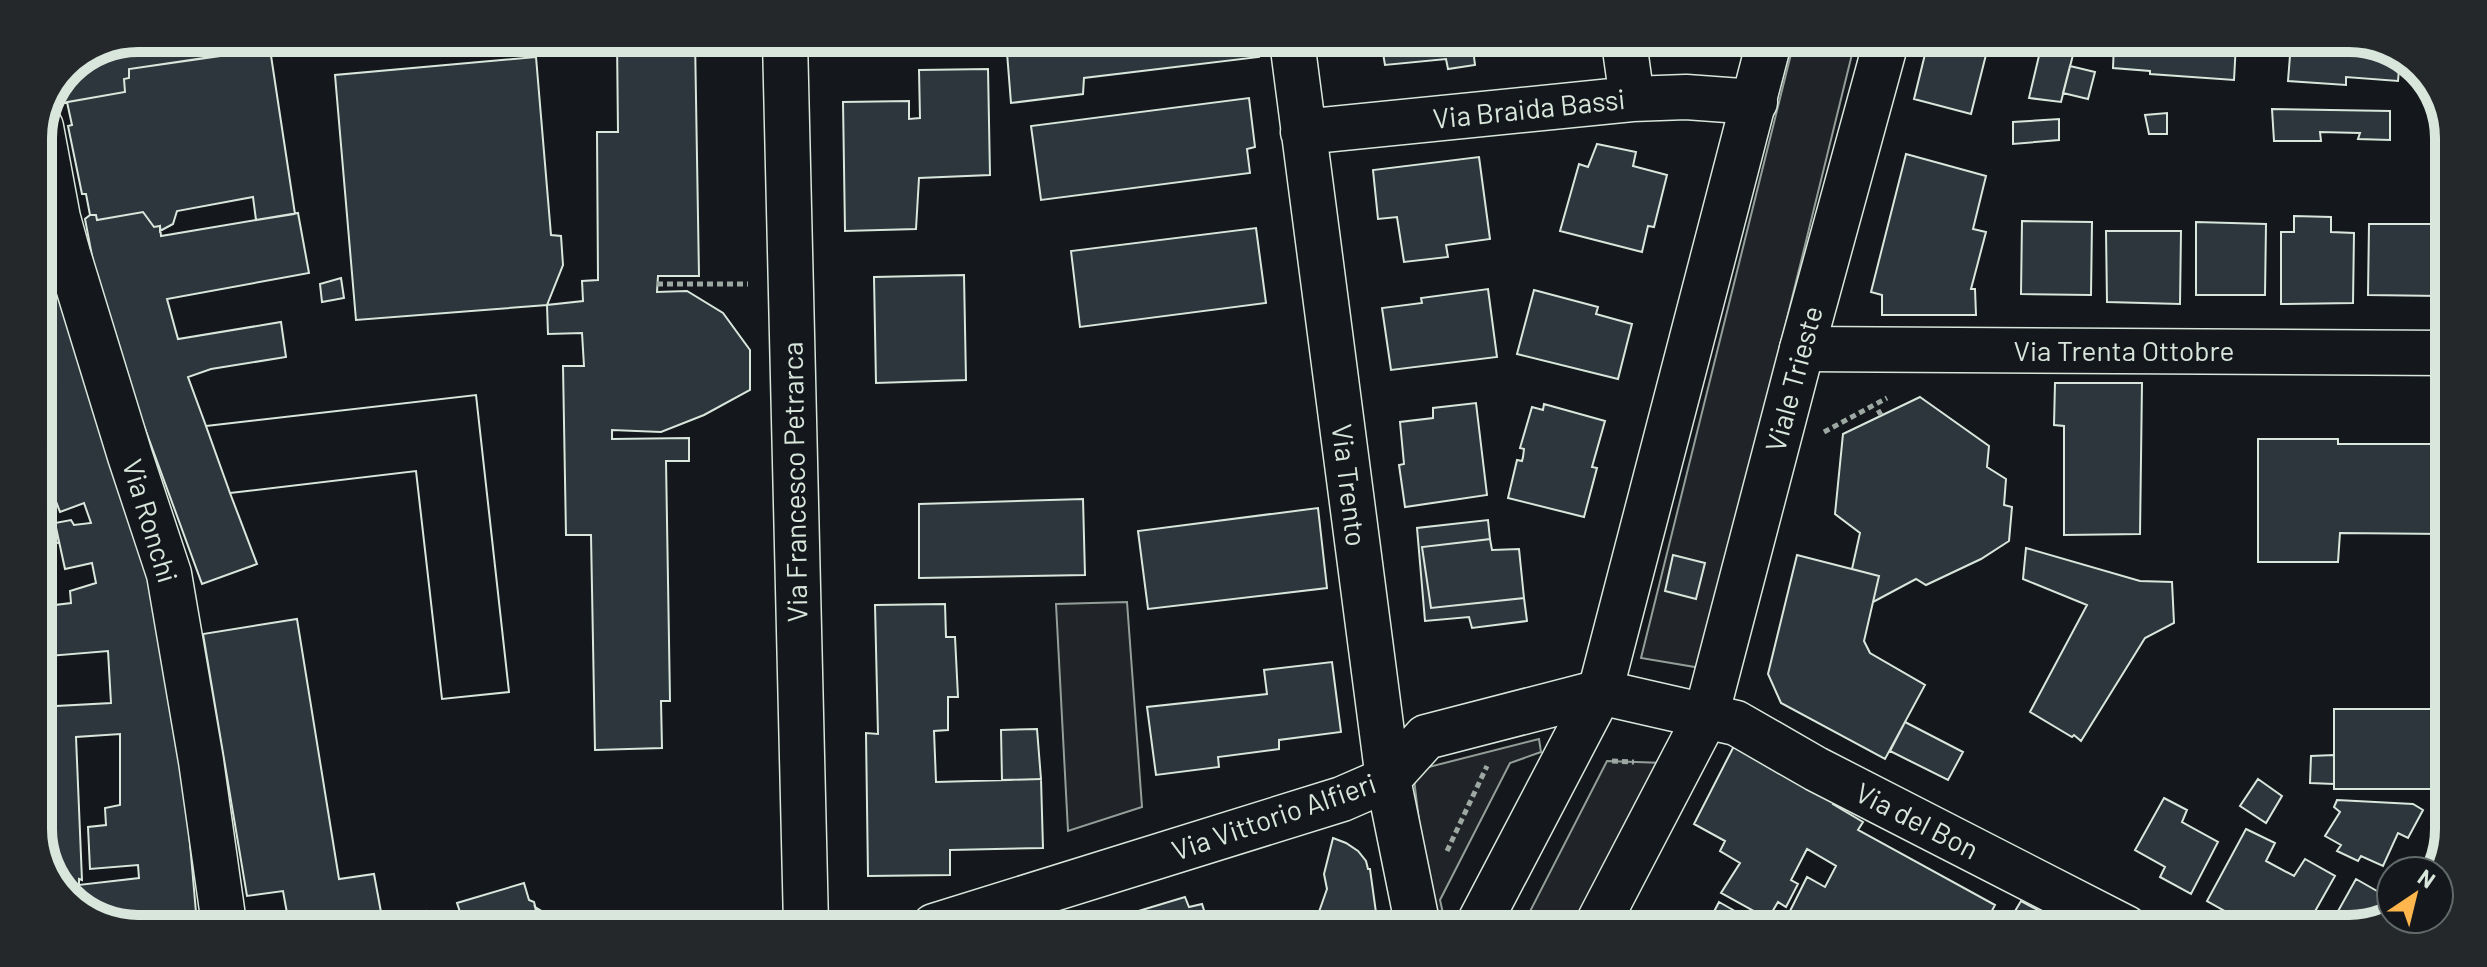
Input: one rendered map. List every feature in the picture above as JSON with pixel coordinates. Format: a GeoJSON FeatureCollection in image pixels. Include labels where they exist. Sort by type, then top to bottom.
{"type":"FeatureCollection","features":[{"type":"Feature","properties":{"kind":"street","name":"Via Francesco Petrarca"},"geometry":{"type":"LineString","coordinates":[[785,52],[806,915]]}},
{"type":"Feature","properties":{"kind":"street","name":"Via Trento"},"geometry":{"type":"LineString","coordinates":[[1293,52],[1388,779],[1416,915]]}},
{"type":"Feature","properties":{"kind":"street"},"geometry":{"type":"LineString","coordinates":[[1625,52],[1632,99]]}},
{"type":"Feature","properties":{"kind":"street"},"geometry":{"type":"LineString","coordinates":[[1483,915],[1600,692],[1767,52]]}},
{"type":"Feature","properties":{"kind":"street","name":"Viale Trieste"},"geometry":{"type":"LineString","coordinates":[[1602,915],[1706,716],[1883,52]]}},
{"type":"Feature","properties":{"kind":"street","name":"Via Braida Bassi"},"geometry":{"type":"LineString","coordinates":[[1303,132],[1632,99],[1686,97],[1755,102]]}},
{"type":"Feature","properties":{"kind":"street","name":"Via Ronchi"},"geometry":{"type":"LineString","coordinates":[[52,186],[68,254],[169,574],[201,761],[223,915]]}},
{"type":"Feature","properties":{"kind":"street","name":"Via Trenta Ottobre"},"geometry":{"type":"LineString","coordinates":[[1802,349],[2435,353]]}},
{"type":"Feature","properties":{"kind":"street"},"geometry":{"type":"LineString","coordinates":[[1600,692],[1706,716]]}},
{"type":"Feature","properties":{"kind":"street","name":"Via Vittorio Alfieri"},"geometry":{"type":"LineString","coordinates":[[969,915],[1327,804],[1388,779],[1426,737],[1600,692]]}},
{"type":"Feature","properties":{"kind":"street","name":"Via del Bon"},"geometry":{"type":"LineString","coordinates":[[1706,716],[1736,723],[1816,769],[2101,915]]}},
{"type":"Feature","properties":{"kind":"path"},"geometry":{"type":"LineString","coordinates":[[657,284],[757,284]]}},
{"type":"Feature","properties":{"kind":"path"},"geometry":{"type":"LineString","coordinates":[[1823,432],[1887,398],[1880,413],[1865,410]]}},
{"type":"Feature","properties":{"kind":"path"},"geometry":{"type":"LineString","coordinates":[[1440,864],[1489,762]]}},
{"type":"Feature","properties":{"kind":"shaded area"},"geometry":{"type":"Polygon","coordinates":[[[1792,52],[1853,52],[1701,668],[1641,658],[1792,52]]]}},
{"type":"Feature","properties":{"kind":"shaded area"},"geometry":{"type":"Polygon","coordinates":[[[1127,602],[1142,807],[1068,831],[1056,604],[1127,602]]]}},
{"type":"Feature","properties":{"kind":"shaded area"},"geometry":{"type":"Polygon","coordinates":[[[1539,739],[1541,752],[1510,763],[1440,900],[1443,915],[1431,915],[1413,771],[1539,739]]]}},
{"type":"Feature","properties":{"kind":"shaded area"},"geometry":{"type":"Polygon","coordinates":[[[1607,761],[1664,763],[1585,915],[1528,915],[1607,761]]]}},
{"type":"Feature","properties":{"kind":"building"},"geometry":{"type":"Polygon","coordinates":[[[244,52],[129,69],[129,78],[124,79],[125,92],[62,103],[77,77],[105,59],[121,54],[244,52]]]}},
{"type":"Feature","properties":{"kind":"building"},"geometry":{"type":"Polygon","coordinates":[[[249,52],[270,52],[295,214],[256,220],[253,197],[177,211],[173,224],[160,231],[160,226],[154,227],[143,212],[97,220],[96,215],[90,215],[86,194],[82,194],[68,126],[72,125],[67,102],[125,92],[124,79],[129,78],[129,69],[249,52]]]}},
{"type":"Feature","properties":{"kind":"building"},"geometry":{"type":"Polygon","coordinates":[[[617,52],[695,52],[699,276],[658,276],[657,292],[687,291],[723,313],[750,350],[750,390],[704,415],[661,432],[612,430],[612,439],[689,438],[689,461],[666,461],[670,701],[661,701],[662,748],[595,750],[591,535],[566,535],[563,366],[584,366],[582,333],[548,334],[547,305],[583,301],[582,281],[598,280],[597,132],[618,132],[617,52]]]}},
{"type":"Feature","properties":{"kind":"building"},"geometry":{"type":"Polygon","coordinates":[[[1007,52],[1258,52],[1259,57],[1084,78],[1083,94],[1011,103],[1007,52]]]}},
{"type":"Feature","properties":{"kind":"building"},"geometry":{"type":"Polygon","coordinates":[[[1383,52],[1473,52],[1475,65],[1448,69],[1446,59],[1385,65],[1383,52]]]}},
{"type":"Feature","properties":{"kind":"building"},"geometry":{"type":"Polygon","coordinates":[[[1926,52],[1987,52],[1971,114],[1914,99],[1926,52]]]}},
{"type":"Feature","properties":{"kind":"building"},"geometry":{"type":"Polygon","coordinates":[[[2040,52],[2074,52],[2061,102],[2029,98],[2040,52]]]}},
{"type":"Feature","properties":{"kind":"building"},"geometry":{"type":"Polygon","coordinates":[[[2114,52],[2236,52],[2234,80],[2113,68],[2114,52]]]}},
{"type":"Feature","properties":{"kind":"building"},"geometry":{"type":"Polygon","coordinates":[[[2290,52],[2360,53],[2387,61],[2399,69],[2398,81],[2346,77],[2346,85],[2288,81],[2290,52]]]}},
{"type":"Feature","properties":{"kind":"building"},"geometry":{"type":"Polygon","coordinates":[[[536,57],[551,235],[561,236],[563,265],[547,305],[356,320],[335,75],[536,57]]]}},
{"type":"Feature","properties":{"kind":"building"},"geometry":{"type":"Polygon","coordinates":[[[2070,66],[2095,72],[2088,99],[2063,93],[2070,66]]]}},
{"type":"Feature","properties":{"kind":"building"},"geometry":{"type":"Polygon","coordinates":[[[988,69],[990,175],[919,178],[916,229],[845,231],[843,102],[909,101],[909,119],[920,118],[919,70],[988,69]]]}},
{"type":"Feature","properties":{"kind":"building"},"geometry":{"type":"Polygon","coordinates":[[[1249,98],[1255,147],[1247,149],[1250,173],[1041,200],[1031,126],[1249,98]]]}},
{"type":"Feature","properties":{"kind":"building"},"geometry":{"type":"Polygon","coordinates":[[[2272,109],[2390,111],[2390,140],[2358,139],[2360,133],[2320,132],[2321,141],[2274,141],[2272,109]]]}},
{"type":"Feature","properties":{"kind":"building"},"geometry":{"type":"Polygon","coordinates":[[[2167,113],[2167,134],[2149,134],[2145,115],[2167,113]]]}},
{"type":"Feature","properties":{"kind":"building"},"geometry":{"type":"Polygon","coordinates":[[[2059,119],[2059,140],[2013,144],[2013,122],[2059,119]]]}},
{"type":"Feature","properties":{"kind":"building"},"geometry":{"type":"Polygon","coordinates":[[[1597,144],[1636,152],[1633,166],[1667,175],[1654,227],[1648,226],[1642,252],[1560,231],[1579,164],[1588,167],[1597,144]]]}},
{"type":"Feature","properties":{"kind":"building"},"geometry":{"type":"Polygon","coordinates":[[[1906,154],[1986,176],[1973,229],[1986,232],[1971,289],[1975,289],[1976,315],[1882,315],[1882,295],[1871,292],[1906,154]]]}},
{"type":"Feature","properties":{"kind":"building"},"geometry":{"type":"Polygon","coordinates":[[[1479,157],[1490,239],[1446,245],[1448,257],[1404,262],[1397,217],[1378,219],[1373,170],[1479,157]]]}},
{"type":"Feature","properties":{"kind":"building"},"geometry":{"type":"Polygon","coordinates":[[[143,212],[154,227],[160,226],[161,236],[298,213],[309,273],[167,299],[178,339],[281,322],[286,357],[211,369],[188,377],[206,426],[476,395],[509,692],[442,699],[416,471],[230,493],[257,564],[202,584],[100,298],[85,219],[90,215],[96,215],[97,220],[143,212]]]}},
{"type":"Feature","properties":{"kind":"building"},"geometry":{"type":"Polygon","coordinates":[[[2294,216],[2331,217],[2331,232],[2354,233],[2353,303],[2281,304],[2281,232],[2294,232],[2294,216]]]}},
{"type":"Feature","properties":{"kind":"building"},"geometry":{"type":"Polygon","coordinates":[[[2022,221],[2092,222],[2091,295],[2021,294],[2022,221]]]}},
{"type":"Feature","properties":{"kind":"building"},"geometry":{"type":"Polygon","coordinates":[[[2196,222],[2266,224],[2265,295],[2196,295],[2196,222]]]}},
{"type":"Feature","properties":{"kind":"building"},"geometry":{"type":"Polygon","coordinates":[[[2369,224],[2435,224],[2435,296],[2368,295],[2369,224]]]}},
{"type":"Feature","properties":{"kind":"building"},"geometry":{"type":"Polygon","coordinates":[[[1256,228],[1266,303],[1080,327],[1071,251],[1256,228]]]}},
{"type":"Feature","properties":{"kind":"building"},"geometry":{"type":"Polygon","coordinates":[[[2106,231],[2181,231],[2180,304],[2107,302],[2106,231]]]}},
{"type":"Feature","properties":{"kind":"building"},"geometry":{"type":"Polygon","coordinates":[[[52,267],[139,508],[180,728],[196,915],[138,915],[100,906],[77,890],[57,856],[52,834],[52,706],[111,703],[108,651],[52,656],[52,605],[71,603],[70,591],[96,583],[92,563],[65,569],[55,523],[71,520],[74,525],[91,523],[84,503],[60,512],[52,491],[52,267]],[[120,734],[76,737],[82,880],[79,879],[79,885],[139,878],[138,865],[90,869],[88,827],[106,825],[105,808],[120,805],[120,734]]]}},
{"type":"Feature","properties":{"kind":"building"},"geometry":{"type":"Polygon","coordinates":[[[964,275],[966,380],[876,383],[874,277],[964,275]]]}},
{"type":"Feature","properties":{"kind":"building"},"geometry":{"type":"Polygon","coordinates":[[[341,278],[344,298],[322,302],[320,284],[341,278]]]}},
{"type":"Feature","properties":{"kind":"building"},"geometry":{"type":"Polygon","coordinates":[[[1488,289],[1497,357],[1391,370],[1382,308],[1422,303],[1421,298],[1488,289]]]}},
{"type":"Feature","properties":{"kind":"building"},"geometry":{"type":"Polygon","coordinates":[[[1534,290],[1598,307],[1596,314],[1632,324],[1618,379],[1517,354],[1534,290]]]}},
{"type":"Feature","properties":{"kind":"building"},"geometry":{"type":"Polygon","coordinates":[[[2055,383],[2142,383],[2140,534],[2064,535],[2064,426],[2054,425],[2055,383]]]}},
{"type":"Feature","properties":{"kind":"building"},"geometry":{"type":"Polygon","coordinates":[[[476,395],[509,692],[442,699],[416,471],[230,493],[206,426],[476,395]]]}},
{"type":"Feature","properties":{"kind":"building"},"geometry":{"type":"Polygon","coordinates":[[[1920,397],[1989,446],[1987,467],[2006,479],[2004,505],[2012,507],[2009,541],[1981,559],[1926,585],[1916,579],[1873,602],[1879,576],[1852,569],[1860,533],[1835,514],[1843,434],[1920,397]]]}},
{"type":"Feature","properties":{"kind":"building"},"geometry":{"type":"Polygon","coordinates":[[[1476,403],[1487,495],[1405,507],[1399,465],[1404,464],[1400,422],[1433,418],[1433,408],[1476,403]]]}},
{"type":"Feature","properties":{"kind":"building"},"geometry":{"type":"Polygon","coordinates":[[[1544,404],[1605,421],[1592,467],[1597,468],[1584,517],[1508,498],[1517,460],[1522,461],[1524,449],[1520,448],[1532,407],[1543,410],[1544,404]]]}},
{"type":"Feature","properties":{"kind":"building"},"geometry":{"type":"Polygon","coordinates":[[[2258,439],[2338,439],[2338,444],[2435,444],[2435,534],[2340,533],[2338,562],[2258,562],[2258,439]]]}},
{"type":"Feature","properties":{"kind":"building"},"geometry":{"type":"Polygon","coordinates":[[[1083,499],[1085,575],[919,578],[919,504],[1083,499]]]}},
{"type":"Feature","properties":{"kind":"building"},"geometry":{"type":"Polygon","coordinates":[[[1318,508],[1327,588],[1148,609],[1138,531],[1318,508]]]}},
{"type":"Feature","properties":{"kind":"building"},"geometry":{"type":"Polygon","coordinates":[[[52,519],[54,519],[59,543],[52,543],[52,519]]]}},
{"type":"Feature","properties":{"kind":"building"},"geometry":{"type":"Polygon","coordinates":[[[1488,520],[1490,539],[1422,547],[1431,608],[1524,598],[1527,621],[1472,628],[1469,617],[1425,621],[1417,528],[1488,520]]]}},
{"type":"Feature","properties":{"kind":"building"},"geometry":{"type":"Polygon","coordinates":[[[1490,539],[1492,550],[1519,549],[1524,598],[1431,608],[1422,547],[1490,539]]]}},
{"type":"Feature","properties":{"kind":"building"},"geometry":{"type":"Polygon","coordinates":[[[2026,548],[2140,581],[2172,582],[2174,623],[2145,638],[2081,741],[2030,712],[2087,605],[2023,579],[2026,548]]]}},
{"type":"Feature","properties":{"kind":"building"},"geometry":{"type":"Polygon","coordinates":[[[1673,555],[1705,563],[1696,599],[1665,591],[1673,555]]]}},
{"type":"Feature","properties":{"kind":"building"},"geometry":{"type":"Polygon","coordinates":[[[1797,555],[1879,576],[1864,641],[1870,653],[1925,685],[1885,759],[1781,703],[1768,674],[1797,555]]]}},
{"type":"Feature","properties":{"kind":"building"},"geometry":{"type":"Polygon","coordinates":[[[945,604],[946,637],[955,637],[958,697],[948,697],[948,730],[934,731],[936,782],[1041,779],[1043,848],[950,850],[950,875],[868,876],[866,733],[878,734],[875,605],[945,604]]]}},
{"type":"Feature","properties":{"kind":"building"},"geometry":{"type":"Polygon","coordinates":[[[297,619],[339,879],[374,874],[382,915],[287,915],[283,891],[247,896],[203,634],[297,619]]]}},
{"type":"Feature","properties":{"kind":"building"},"geometry":{"type":"Polygon","coordinates":[[[1332,662],[1341,732],[1279,740],[1279,749],[1218,757],[1219,767],[1156,775],[1147,707],[1267,694],[1264,670],[1332,662]]]}},
{"type":"Feature","properties":{"kind":"building"},"geometry":{"type":"Polygon","coordinates":[[[2334,709],[2435,709],[2435,789],[2334,789],[2334,709]]]}},
{"type":"Feature","properties":{"kind":"building"},"geometry":{"type":"Polygon","coordinates":[[[1905,722],[1963,752],[1948,780],[1890,751],[1905,722]]]}},
{"type":"Feature","properties":{"kind":"building"},"geometry":{"type":"Polygon","coordinates":[[[1037,729],[1041,779],[1002,780],[1001,730],[1037,729]]]}},
{"type":"Feature","properties":{"kind":"building"},"geometry":{"type":"Polygon","coordinates":[[[1735,744],[1836,798],[1833,804],[1863,822],[1858,830],[1995,905],[1990,915],[1788,915],[1807,877],[1825,887],[1836,866],[1807,849],[1791,880],[1798,884],[1786,907],[1778,902],[1770,915],[1761,915],[1721,893],[1740,863],[1720,851],[1725,841],[1694,824],[1735,744]]]}},
{"type":"Feature","properties":{"kind":"building"},"geometry":{"type":"Polygon","coordinates":[[[2334,755],[2334,784],[2310,783],[2311,756],[2334,755]]]}},
{"type":"Feature","properties":{"kind":"building"},"geometry":{"type":"Polygon","coordinates":[[[2258,779],[2282,796],[2266,823],[2240,806],[2258,779]]]}},
{"type":"Feature","properties":{"kind":"building"},"geometry":{"type":"Polygon","coordinates":[[[2164,798],[2187,810],[2182,822],[2218,842],[2191,894],[2160,877],[2165,867],[2135,850],[2164,798]]]}},
{"type":"Feature","properties":{"kind":"building"},"geometry":{"type":"Polygon","coordinates":[[[2337,800],[2413,804],[2423,810],[2408,838],[2398,833],[2388,855],[2375,855],[2375,862],[2361,856],[2358,861],[2337,851],[2341,845],[2325,836],[2340,812],[2334,807],[2337,800]]]}},
{"type":"Feature","properties":{"kind":"building"},"geometry":{"type":"Polygon","coordinates":[[[2246,829],[2275,843],[2266,861],[2294,876],[2305,859],[2335,876],[2313,915],[2232,915],[2207,901],[2246,829]]]}},
{"type":"Feature","properties":{"kind":"building"},"geometry":{"type":"Polygon","coordinates":[[[1333,838],[1358,851],[1370,869],[1376,915],[1318,915],[1327,889],[1324,874],[1333,838]]]}},
{"type":"Feature","properties":{"kind":"building"},"geometry":{"type":"Polygon","coordinates":[[[2356,879],[2375,890],[2375,910],[2336,915],[2356,879]]]}},
{"type":"Feature","properties":{"kind":"building"},"geometry":{"type":"Polygon","coordinates":[[[524,883],[537,915],[461,915],[457,903],[524,883]]]}},
{"type":"Feature","properties":{"kind":"building"},"geometry":{"type":"Polygon","coordinates":[[[1185,897],[1189,907],[1202,904],[1206,915],[1125,915],[1185,897]]]}},
{"type":"Feature","properties":{"kind":"building"},"geometry":{"type":"Polygon","coordinates":[[[2021,901],[2047,915],[2013,915],[2021,901]]]}},
{"type":"Feature","properties":{"kind":"building"},"geometry":{"type":"Polygon","coordinates":[[[1719,902],[1742,915],[1712,915],[1719,902]]]}},
{"type":"Feature","properties":{"kind":"building"},"geometry":{"type":"Polygon","coordinates":[[[535,907],[548,915],[537,915],[535,907]]]}}]}
